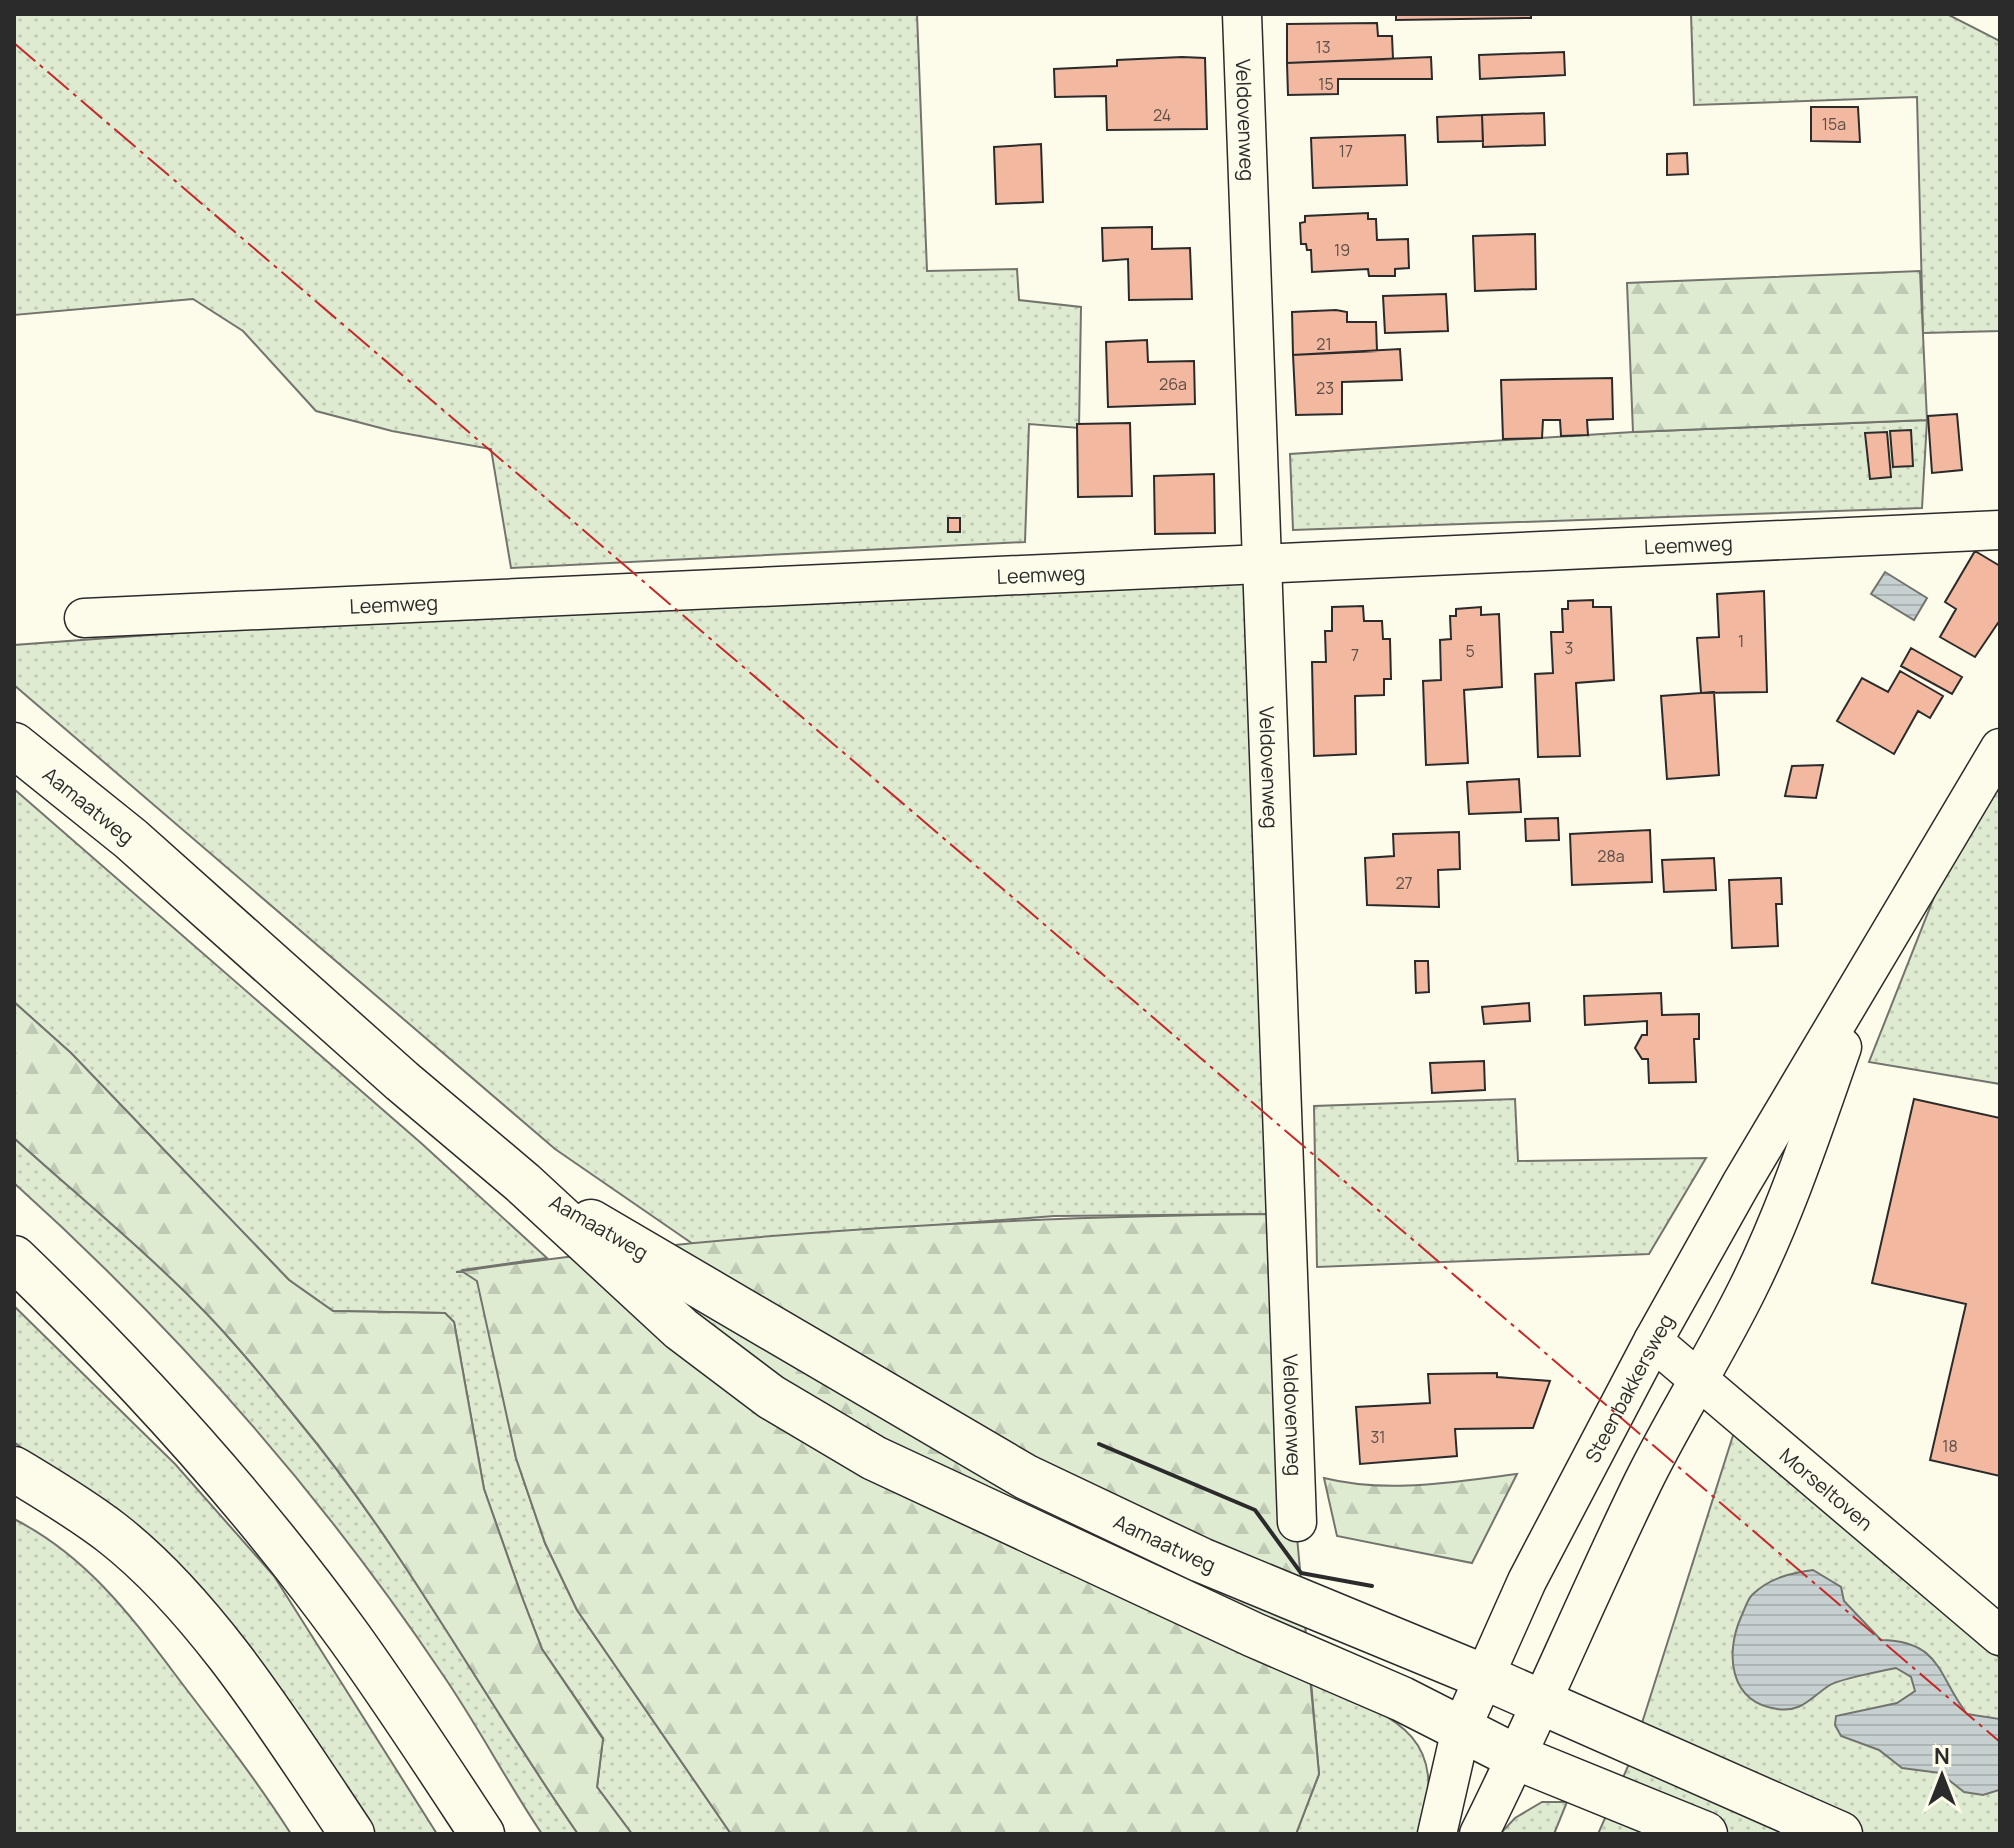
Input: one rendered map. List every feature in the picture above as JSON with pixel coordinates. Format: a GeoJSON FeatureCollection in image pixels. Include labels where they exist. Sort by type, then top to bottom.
{"type":"FeatureCollection","features":[{"type":"Feature","properties":{"kind":"main road","name":"Aamaatweg"},"geometry":{"type":"LineString","coordinates":[[14,745],[131,839],[402,1081],[523,1183],[681,1329],[771,1397],[874,1458],[1254,1635],[1402,1699],[1518,1758],[1705,1834]]}},
{"type":"Feature","properties":{"kind":"main road","name":"Aamaatweg"},"geometry":{"type":"LineString","coordinates":[[523,1183],[1026,1477],[1201,1560],[1482,1676],[1840,1834]]}},
{"type":"Feature","properties":{"kind":"main road"},"geometry":{"type":"LineString","coordinates":[[14,1258],[110,1351],[227,1481],[346,1633],[482,1834]]}},
{"type":"Feature","properties":{"kind":"main road"},"geometry":{"type":"LineString","coordinates":[[14,1469],[113,1534],[154,1572],[213,1637],[283,1731],[352,1834]]}},
{"type":"Feature","properties":{"kind":"street","name":"Veldovenweg"},"geometry":{"type":"LineString","coordinates":[[1242,14],[1297,1522]]}},
{"type":"Feature","properties":{"kind":"street","name":"Leemweg"},"geometry":{"type":"LineString","coordinates":[[84,618],[2000,530]]}},
{"type":"Feature","properties":{"kind":"street","name":"Steenbakkersweg"},"geometry":{"type":"LineString","coordinates":[[1437,1834],[1461,1729],[1482,1676],[1527,1581],[1653,1341],[1741,1184],[2000,748]]}},
{"type":"Feature","properties":{"kind":"street","name":"Steenbakkersweg"},"geometry":{"type":"LineString","coordinates":[[1479,1834],[1543,1704],[1571,1633],[1698,1377],[1747,1291],[1787,1202],[1872,966]]}},
{"type":"Feature","properties":{"kind":"street","name":"Morseltoven"},"geometry":{"type":"LineString","coordinates":[[1653,1341],[2000,1636]]}},
{"type":"Feature","properties":{"kind":"green space"},"geometry":{"type":"Polygon","coordinates":[[[14,14],[917,14],[927,271],[1017,269],[1019,300],[1081,307],[1079,428],[1029,424],[1025,542],[511,568],[491,449],[392,431],[316,411],[243,331],[193,299],[14,315],[14,14]]]}},
{"type":"Feature","properties":{"kind":"green space"},"geometry":{"type":"Polygon","coordinates":[[[1691,14],[1947,14],[2000,41],[2000,331],[1923,333],[1917,97],[1694,105],[1691,14]]]}},
{"type":"Feature","properties":{"kind":"green space"},"geometry":{"type":"Polygon","coordinates":[[[1920,271],[1927,420],[1633,432],[1627,283],[1920,271]]]}},
{"type":"Feature","properties":{"kind":"green space"},"geometry":{"type":"Polygon","coordinates":[[[1927,420],[1922,508],[1293,530],[1290,454],[1633,432],[1927,420]]]}},
{"type":"Feature","properties":{"kind":"green space"},"geometry":{"type":"Polygon","coordinates":[[[1244,575],[1267,1214],[1054,1216],[693,1244],[555,1149],[14,685],[14,645],[410,616],[1244,575]]]}},
{"type":"Feature","properties":{"kind":"green space"},"geometry":{"type":"Polygon","coordinates":[[[2000,778],[2000,1084],[1869,1062],[1946,867],[2000,778]]]}},
{"type":"Feature","properties":{"kind":"green space"},"geometry":{"type":"Polygon","coordinates":[[[14,789],[421,1143],[547,1258],[463,1270],[477,1281],[486,1308],[516,1458],[545,1543],[577,1610],[731,1834],[632,1834],[597,1787],[603,1738],[542,1649],[484,1489],[454,1322],[445,1313],[333,1311],[289,1280],[71,1053],[14,1002],[14,789]]]}},
{"type":"Feature","properties":{"kind":"green space"},"geometry":{"type":"Polygon","coordinates":[[[14,1002],[71,1053],[289,1280],[333,1311],[445,1313],[454,1322],[484,1489],[542,1649],[603,1739],[597,1787],[632,1834],[578,1834],[373,1519],[286,1405],[230,1338],[183,1290],[14,1138],[14,1002]]]}},
{"type":"Feature","properties":{"kind":"green space"},"geometry":{"type":"Polygon","coordinates":[[[1515,1099],[1518,1161],[1706,1158],[1649,1254],[1317,1267],[1314,1106],[1515,1099]]]}},
{"type":"Feature","properties":{"kind":"green space"},"geometry":{"type":"Polygon","coordinates":[[[14,1138],[183,1290],[230,1338],[286,1405],[373,1519],[578,1834],[542,1834],[443,1675],[347,1542],[296,1478],[189,1355],[14,1183],[14,1138]]]}},
{"type":"Feature","properties":{"kind":"green space"},"geometry":{"type":"Polygon","coordinates":[[[1267,1214],[1319,1774],[1296,1834],[731,1834],[577,1610],[545,1543],[516,1458],[477,1281],[463,1272],[456,1272],[658,1246],[861,1229],[1064,1219],[1267,1214]]]}},
{"type":"Feature","properties":{"kind":"green space"},"geometry":{"type":"Polygon","coordinates":[[[14,1306],[175,1464],[274,1576],[437,1834],[363,1834],[140,1538],[14,1442],[14,1306]]]}},
{"type":"Feature","properties":{"kind":"green space"},"geometry":{"type":"Polygon","coordinates":[[[1736,1426],[2000,1658],[2000,1834],[1598,1834],[1629,1764],[1736,1426]]]}},
{"type":"Feature","properties":{"kind":"green space"},"geometry":{"type":"Polygon","coordinates":[[[1517,1474],[1472,1563],[1337,1536],[1324,1478],[1396,1486],[1517,1474]]]}},
{"type":"Feature","properties":{"kind":"green space"},"geometry":{"type":"Polygon","coordinates":[[[14,1519],[66,1553],[110,1594],[214,1725],[291,1834],[14,1834],[14,1519]]]}},
{"type":"Feature","properties":{"kind":"green space"},"geometry":{"type":"Polygon","coordinates":[[[1311,1682],[1388,1717],[1407,1732],[1420,1749],[1427,1771],[1428,1799],[1420,1834],[1296,1834],[1319,1774],[1311,1682]]]}},
{"type":"Feature","properties":{"kind":"green space"},"geometry":{"type":"Polygon","coordinates":[[[1542,1802],[1567,1802],[1554,1834],[1500,1834],[1515,1818],[1542,1802]]]}},
{"type":"Feature","properties":{"kind":"shaded area"},"geometry":{"type":"Polygon","coordinates":[[[1885,572],[1927,598],[1914,620],[1871,594],[1885,572]]]}},
{"type":"Feature","properties":{"kind":"shaded area"},"geometry":{"type":"Polygon","coordinates":[[[1813,1570],[1841,1587],[1844,1601],[1881,1640],[1901,1642],[1927,1654],[1967,1714],[2000,1719],[1999,1790],[1983,1795],[1964,1792],[1940,1773],[1902,1768],[1879,1750],[1841,1736],[1835,1725],[1836,1716],[1897,1703],[1915,1691],[1911,1677],[1896,1668],[1834,1683],[1806,1703],[1786,1710],[1761,1705],[1740,1687],[1735,1674],[1733,1646],[1747,1603],[1752,1595],[1773,1580],[1813,1570]]]}},
{"type":"Feature","properties":{"kind":"building"},"geometry":{"type":"Polygon","coordinates":[[[1396,14],[1531,14],[1531,18],[1396,20],[1396,14]]]}},
{"type":"Feature","properties":{"kind":"building"},"geometry":{"type":"Polygon","coordinates":[[[1377,23],[1378,36],[1392,36],[1393,59],[1287,63],[1287,24],[1377,23]]]}},
{"type":"Feature","properties":{"kind":"building"},"geometry":{"type":"Polygon","coordinates":[[[1564,52],[1565,75],[1480,79],[1479,55],[1564,52]]]}},
{"type":"Feature","properties":{"kind":"building"},"geometry":{"type":"Polygon","coordinates":[[[1431,57],[1432,79],[1338,79],[1338,94],[1288,95],[1287,63],[1431,57]]]}},
{"type":"Feature","properties":{"kind":"building"},"geometry":{"type":"Polygon","coordinates":[[[1205,58],[1207,129],[1107,130],[1106,96],[1055,97],[1054,69],[1117,66],[1117,60],[1205,58]]]}},
{"type":"Feature","properties":{"kind":"building"},"geometry":{"type":"Polygon","coordinates":[[[1811,107],[1858,107],[1860,142],[1811,141],[1811,107]]]}},
{"type":"Feature","properties":{"kind":"building"},"geometry":{"type":"Polygon","coordinates":[[[1544,113],[1545,145],[1483,147],[1482,115],[1544,113]]]}},
{"type":"Feature","properties":{"kind":"building"},"geometry":{"type":"Polygon","coordinates":[[[1482,115],[1483,141],[1438,142],[1437,117],[1482,115]]]}},
{"type":"Feature","properties":{"kind":"building"},"geometry":{"type":"Polygon","coordinates":[[[1405,135],[1407,185],[1313,188],[1311,138],[1405,135]]]}},
{"type":"Feature","properties":{"kind":"building"},"geometry":{"type":"Polygon","coordinates":[[[1041,144],[1043,202],[996,204],[994,147],[1041,144]]]}},
{"type":"Feature","properties":{"kind":"building"},"geometry":{"type":"Polygon","coordinates":[[[1687,153],[1688,174],[1667,175],[1667,154],[1687,153]]]}},
{"type":"Feature","properties":{"kind":"building"},"geometry":{"type":"Polygon","coordinates":[[[1368,213],[1368,219],[1376,219],[1377,240],[1408,239],[1409,268],[1395,269],[1395,276],[1369,276],[1368,269],[1312,272],[1311,250],[1307,250],[1306,244],[1301,244],[1300,223],[1305,222],[1305,216],[1368,213]]]}},
{"type":"Feature","properties":{"kind":"building"},"geometry":{"type":"Polygon","coordinates":[[[1152,227],[1152,249],[1190,248],[1192,299],[1129,300],[1128,259],[1103,261],[1102,228],[1152,227]]]}},
{"type":"Feature","properties":{"kind":"building"},"geometry":{"type":"Polygon","coordinates":[[[1535,234],[1536,289],[1475,291],[1473,236],[1535,234]]]}},
{"type":"Feature","properties":{"kind":"building"},"geometry":{"type":"Polygon","coordinates":[[[1446,294],[1448,331],[1385,333],[1383,296],[1446,294]]]}},
{"type":"Feature","properties":{"kind":"building"},"geometry":{"type":"Polygon","coordinates":[[[1292,312],[1347,312],[1347,322],[1376,322],[1377,351],[1293,355],[1292,312]]]}},
{"type":"Feature","properties":{"kind":"building"},"geometry":{"type":"Polygon","coordinates":[[[1147,340],[1148,362],[1194,361],[1195,404],[1108,407],[1106,342],[1147,340]]]}},
{"type":"Feature","properties":{"kind":"building"},"geometry":{"type":"Polygon","coordinates":[[[1400,349],[1402,380],[1342,382],[1342,414],[1296,415],[1293,355],[1400,349]]]}},
{"type":"Feature","properties":{"kind":"building"},"geometry":{"type":"Polygon","coordinates":[[[1612,378],[1613,419],[1587,420],[1588,435],[1561,436],[1560,420],[1543,420],[1542,438],[1503,439],[1501,380],[1612,378]]]}},
{"type":"Feature","properties":{"kind":"building"},"geometry":{"type":"Polygon","coordinates":[[[1957,414],[1962,470],[1932,473],[1928,416],[1957,414]]]}},
{"type":"Feature","properties":{"kind":"building"},"geometry":{"type":"Polygon","coordinates":[[[1130,423],[1132,496],[1078,497],[1077,424],[1130,423]]]}},
{"type":"Feature","properties":{"kind":"building"},"geometry":{"type":"Polygon","coordinates":[[[1911,430],[1913,466],[1893,467],[1890,431],[1911,430]]]}},
{"type":"Feature","properties":{"kind":"building"},"geometry":{"type":"Polygon","coordinates":[[[1887,432],[1891,477],[1870,479],[1865,433],[1887,432]]]}},
{"type":"Feature","properties":{"kind":"building"},"geometry":{"type":"Polygon","coordinates":[[[1214,474],[1215,533],[1155,534],[1154,476],[1214,474]]]}},
{"type":"Feature","properties":{"kind":"building"},"geometry":{"type":"Polygon","coordinates":[[[948,518],[960,518],[960,532],[948,532],[948,518]]]}},
{"type":"Feature","properties":{"kind":"building"},"geometry":{"type":"Polygon","coordinates":[[[1975,551],[2000,566],[2000,620],[1975,657],[1940,637],[1956,609],[1945,602],[1975,551]]]}},
{"type":"Feature","properties":{"kind":"building"},"geometry":{"type":"Polygon","coordinates":[[[1764,591],[1767,692],[1701,693],[1697,638],[1719,637],[1717,594],[1764,591]]]}},
{"type":"Feature","properties":{"kind":"building"},"geometry":{"type":"Polygon","coordinates":[[[1593,600],[1593,607],[1611,607],[1614,680],[1576,683],[1580,756],[1538,757],[1535,674],[1553,673],[1551,632],[1563,632],[1562,609],[1568,609],[1568,601],[1593,600]]]}},
{"type":"Feature","properties":{"kind":"building"},"geometry":{"type":"Polygon","coordinates":[[[1363,606],[1364,621],[1382,621],[1383,639],[1390,639],[1391,679],[1384,679],[1384,695],[1355,696],[1356,754],[1314,756],[1312,662],[1326,662],[1325,631],[1332,631],[1332,607],[1363,606]]]}},
{"type":"Feature","properties":{"kind":"building"},"geometry":{"type":"Polygon","coordinates":[[[1481,607],[1481,615],[1499,614],[1502,687],[1464,690],[1468,763],[1426,765],[1423,681],[1441,680],[1440,640],[1451,639],[1450,616],[1456,616],[1456,609],[1481,607]]]}},
{"type":"Feature","properties":{"kind":"building"},"geometry":{"type":"Polygon","coordinates":[[[1911,648],[1962,677],[1952,694],[1901,666],[1911,648]]]}},
{"type":"Feature","properties":{"kind":"building"},"geometry":{"type":"Polygon","coordinates":[[[1900,671],[1943,696],[1930,718],[1918,711],[1894,754],[1837,721],[1862,678],[1888,692],[1900,671]]]}},
{"type":"Feature","properties":{"kind":"building"},"geometry":{"type":"Polygon","coordinates":[[[1714,692],[1719,775],[1667,779],[1661,696],[1714,692]]]}},
{"type":"Feature","properties":{"kind":"building"},"geometry":{"type":"Polygon","coordinates":[[[1823,765],[1816,798],[1785,796],[1792,766],[1823,765]]]}},
{"type":"Feature","properties":{"kind":"building"},"geometry":{"type":"Polygon","coordinates":[[[1519,779],[1521,812],[1469,814],[1467,782],[1519,779]]]}},
{"type":"Feature","properties":{"kind":"building"},"geometry":{"type":"Polygon","coordinates":[[[1558,818],[1559,840],[1526,841],[1525,819],[1558,818]]]}},
{"type":"Feature","properties":{"kind":"building"},"geometry":{"type":"Polygon","coordinates":[[[1650,830],[1652,882],[1572,885],[1570,834],[1650,830]]]}},
{"type":"Feature","properties":{"kind":"building"},"geometry":{"type":"Polygon","coordinates":[[[1459,832],[1460,869],[1438,870],[1439,907],[1367,905],[1365,858],[1394,856],[1393,834],[1459,832]]]}},
{"type":"Feature","properties":{"kind":"building"},"geometry":{"type":"Polygon","coordinates":[[[1714,858],[1716,890],[1664,892],[1662,860],[1714,858]]]}},
{"type":"Feature","properties":{"kind":"building"},"geometry":{"type":"Polygon","coordinates":[[[1781,878],[1782,904],[1776,904],[1778,946],[1732,948],[1729,880],[1781,878]]]}},
{"type":"Feature","properties":{"kind":"building"},"geometry":{"type":"Polygon","coordinates":[[[1415,961],[1428,961],[1429,992],[1416,993],[1415,961]]]}},
{"type":"Feature","properties":{"kind":"building"},"geometry":{"type":"Polygon","coordinates":[[[1661,993],[1662,1015],[1699,1014],[1699,1039],[1694,1039],[1696,1082],[1649,1083],[1648,1059],[1642,1059],[1635,1048],[1642,1035],[1647,1035],[1647,1021],[1585,1025],[1584,996],[1661,993]]]}},
{"type":"Feature","properties":{"kind":"building"},"geometry":{"type":"Polygon","coordinates":[[[1529,1003],[1530,1021],[1484,1024],[1482,1007],[1529,1003]]]}},
{"type":"Feature","properties":{"kind":"building"},"geometry":{"type":"Polygon","coordinates":[[[1484,1061],[1485,1090],[1432,1093],[1430,1063],[1484,1061]]]}},
{"type":"Feature","properties":{"kind":"building"},"geometry":{"type":"Polygon","coordinates":[[[1914,1099],[2000,1118],[2000,1476],[1930,1460],[1966,1304],[1872,1283],[1914,1099]]]}},
{"type":"Feature","properties":{"kind":"building"},"geometry":{"type":"Polygon","coordinates":[[[1497,1373],[1497,1377],[1550,1381],[1533,1428],[1455,1429],[1457,1456],[1360,1464],[1356,1407],[1430,1403],[1428,1374],[1497,1373]]]}},
{"type":"Feature","properties":{"kind":"wall"},"geometry":{"type":"LineString","coordinates":[[1099,1444],[1255,1510],[1301,1573],[1372,1586]]}},
{"type":"Feature","properties":{"kind":"power"},"geometry":{"type":"LineString","coordinates":[[14,43],[2000,1742]]}}]}
